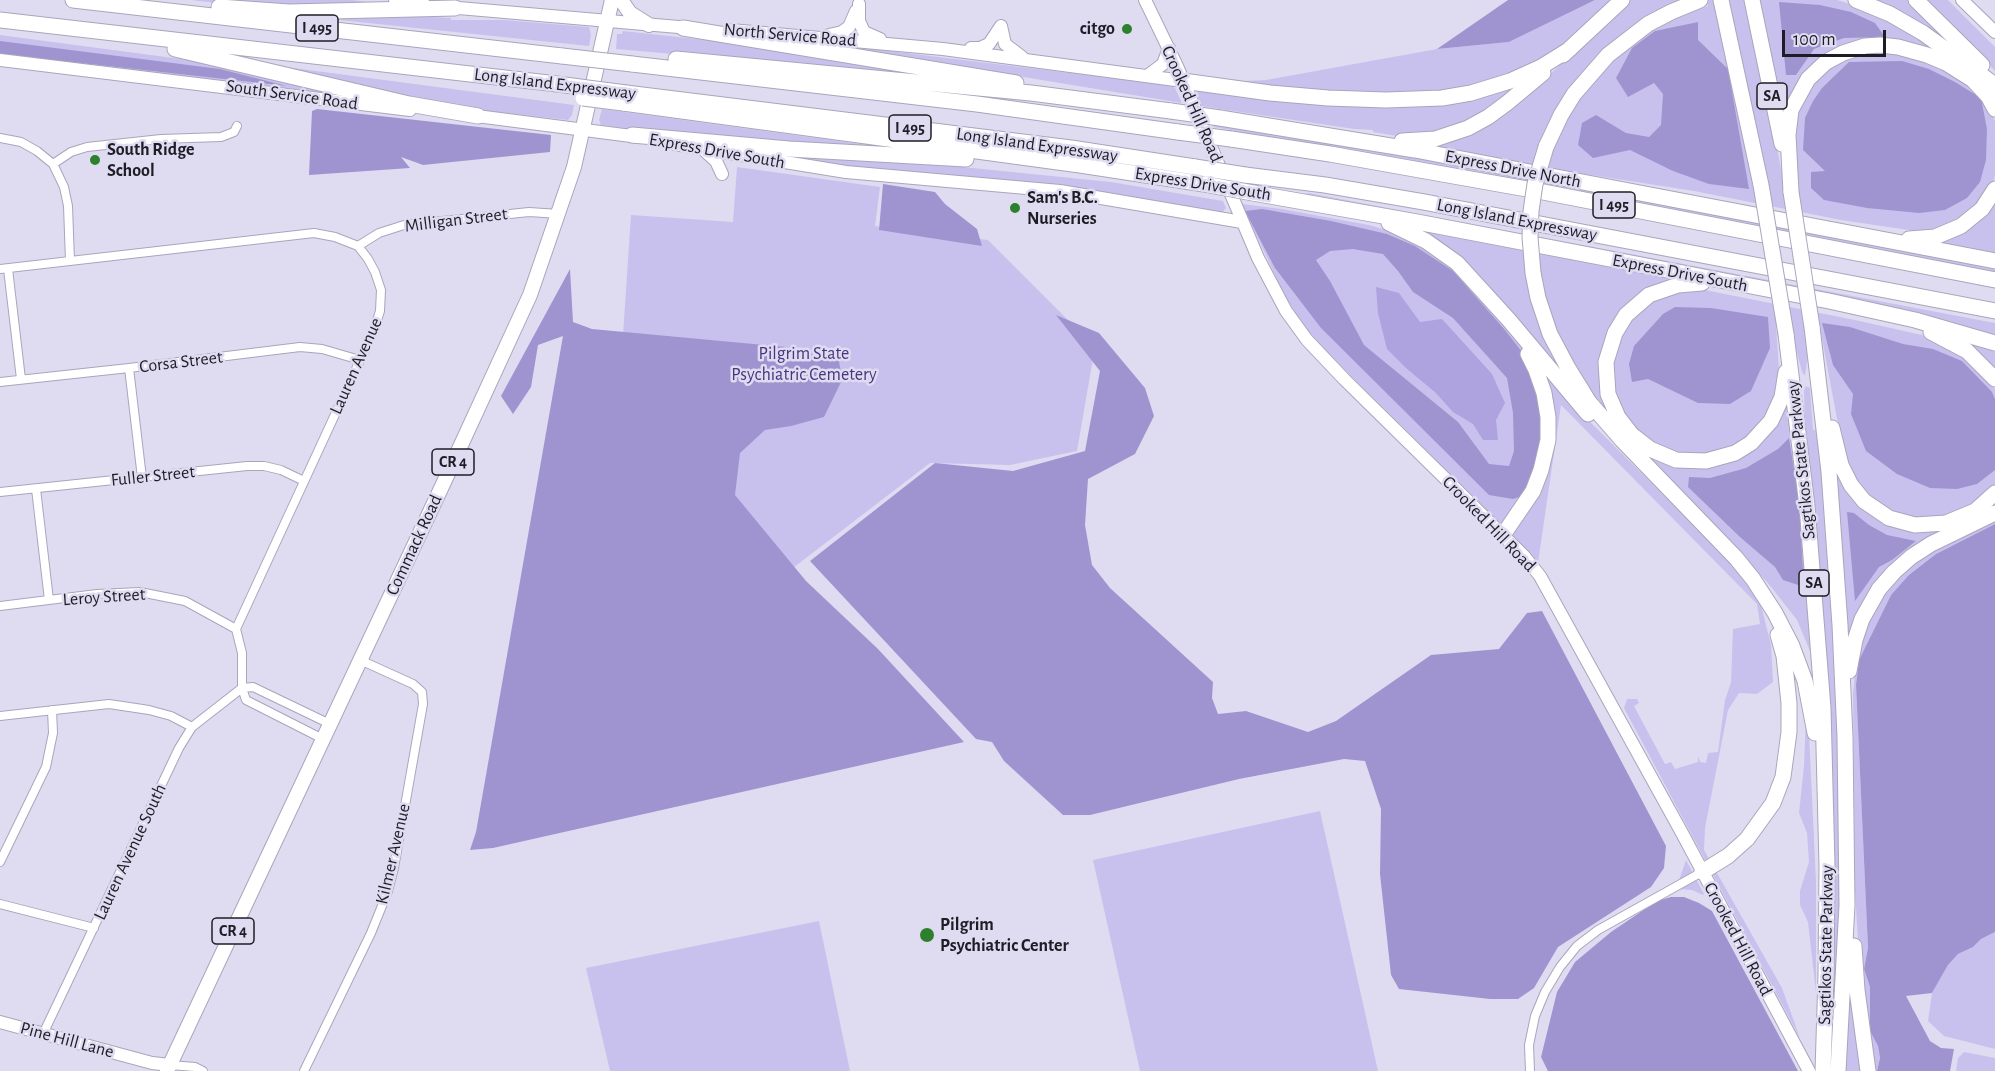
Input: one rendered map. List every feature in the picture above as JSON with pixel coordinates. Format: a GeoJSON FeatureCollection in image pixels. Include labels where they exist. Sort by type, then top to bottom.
{"type":"FeatureCollection","features":[{"type":"Feature","properties":{"kind":"highway","name":"Long Island Expressway"},"geometry":{"type":"LineString","coordinates":[[73,0],[472,47],[633,60],[1231,139],[1495,183],[1995,280]]}},
{"type":"Feature","properties":{"kind":"highway"},"geometry":{"type":"LineString","coordinates":[[1339,136],[1412,141],[1435,139],[1478,123],[1570,49],[1623,0]]}},
{"type":"Feature","properties":{"kind":"highway"},"geometry":{"type":"LineString","coordinates":[[1699,0],[1648,24],[1628,38],[1582,83],[1568,104],[1546,147],[1537,178],[1532,204],[1530,237],[1533,273],[1546,323],[1571,374],[1604,421],[1744,568],[1769,602],[1787,634],[1797,658],[1813,717],[1827,833]]}},
{"type":"Feature","properties":{"kind":"highway","name":"Sagtikos State Parkway"},"geometry":{"type":"LineString","coordinates":[[1721,0],[1761,185],[1786,334],[1802,455],[1824,727],[1827,833],[1823,1071]]}},
{"type":"Feature","properties":{"kind":"highway","name":"Sagtikos State Parkway"},"geometry":{"type":"LineString","coordinates":[[1752,0],[1791,192],[1812,327],[1829,472],[1837,568],[1845,737],[1847,850],[1845,962],[1838,1071]]}},
{"type":"Feature","properties":{"kind":"highway"},"geometry":{"type":"LineString","coordinates":[[1856,0],[1912,26],[1995,85]]}},
{"type":"Feature","properties":{"kind":"highway"},"geometry":{"type":"LineString","coordinates":[[1916,0],[1995,79]]}},
{"type":"Feature","properties":{"kind":"highway"},"geometry":{"type":"LineString","coordinates":[[177,12],[215,7],[289,12],[455,8]]}},
{"type":"Feature","properties":{"kind":"highway","name":"Long Island Expressway"},"geometry":{"type":"LineString","coordinates":[[0,20],[468,74],[625,98],[1050,145],[1325,185],[1995,311]]}},
{"type":"Feature","properties":{"kind":"highway"},"geometry":{"type":"LineString","coordinates":[[683,28],[1034,86],[1100,102]]}},
{"type":"Feature","properties":{"kind":"highway"},"geometry":{"type":"LineString","coordinates":[[117,33],[398,102],[478,116]]}},
{"type":"Feature","properties":{"kind":"highway"},"geometry":{"type":"LineString","coordinates":[[1791,192],[1788,135],[1791,110],[1802,87],[1813,73],[1826,62],[1843,53],[1865,46],[1880,45],[1927,55],[1946,63],[1973,81],[1988,96],[1995,109]]}},
{"type":"Feature","properties":{"kind":"highway"},"geometry":{"type":"LineString","coordinates":[[1184,81],[1318,98],[1386,100],[1442,98],[1471,93],[1510,81],[1532,72],[1570,49]]}},
{"type":"Feature","properties":{"kind":"highway"},"geometry":{"type":"LineString","coordinates":[[633,60],[923,82],[1100,102]]}},
{"type":"Feature","properties":{"kind":"highway"},"geometry":{"type":"LineString","coordinates":[[625,98],[1080,165]]}},
{"type":"Feature","properties":{"kind":"highway","name":"Express Drive North"},"geometry":{"type":"LineString","coordinates":[[1100,102],[1339,136],[1995,261]]}},
{"type":"Feature","properties":{"kind":"highway"},"geometry":{"type":"LineString","coordinates":[[632,135],[770,147],[934,156],[1015,164],[1080,165]]}},
{"type":"Feature","properties":{"kind":"highway","name":"Express Drive South"},"geometry":{"type":"LineString","coordinates":[[1080,165],[1328,206],[1741,284],[1878,312],[1995,344]]}},
{"type":"Feature","properties":{"kind":"highway"},"geometry":{"type":"LineString","coordinates":[[1876,238],[1925,239],[1953,231],[1976,215],[1995,189]]}},
{"type":"Feature","properties":{"kind":"highway"},"geometry":{"type":"LineString","coordinates":[[1328,206],[1382,221],[1416,235],[1457,263],[1586,412],[1621,448],[1656,475]]}},
{"type":"Feature","properties":{"kind":"highway"},"geometry":{"type":"LineString","coordinates":[[1741,284],[1678,285],[1649,296],[1626,315],[1611,343],[1606,372],[1608,394],[1626,428],[1650,449],[1676,460],[1696,462],[1715,460],[1743,448],[1766,429],[1779,405],[1785,380],[1786,334]]}},
{"type":"Feature","properties":{"kind":"highway"},"geometry":{"type":"LineString","coordinates":[[1482,291],[1530,358],[1541,382],[1548,417],[1548,440],[1537,480],[1528,500],[1503,535]]}},
{"type":"Feature","properties":{"kind":"highway"},"geometry":{"type":"LineString","coordinates":[[1878,312],[1935,333],[1957,345],[1976,359],[1995,379]]}},
{"type":"Feature","properties":{"kind":"highway"},"geometry":{"type":"LineString","coordinates":[[1812,327],[1841,465],[1851,485],[1864,501],[1880,513],[1897,521],[1915,525],[1935,525],[1965,517],[1983,506],[1995,493]]}},
{"type":"Feature","properties":{"kind":"highway"},"geometry":{"type":"LineString","coordinates":[[1845,737],[1852,650],[1862,619],[1879,589],[1902,564],[1922,549],[1995,513]]}},
{"type":"Feature","properties":{"kind":"highway"},"geometry":{"type":"LineString","coordinates":[[1702,872],[1738,848],[1766,815],[1782,777],[1789,732],[1786,671],[1776,628],[1754,590],[1717,539]]}},
{"type":"Feature","properties":{"kind":"highway"},"geometry":{"type":"LineString","coordinates":[[1847,850],[1852,894],[1855,973],[1868,1071]]}},
{"type":"Feature","properties":{"kind":"main road","name":"North Service Road"},"geometry":{"type":"LineString","coordinates":[[395,0],[608,22],[895,44],[1184,81]]}},
{"type":"Feature","properties":{"kind":"main road","name":"Commack Road"},"geometry":{"type":"LineString","coordinates":[[168,1068],[530,295],[559,214],[584,129],[612,0]]}},
{"type":"Feature","properties":{"kind":"main road"},"geometry":{"type":"LineString","coordinates":[[621,0],[630,13],[649,25]]}},
{"type":"Feature","properties":{"kind":"main road","name":"Crooked Hill Road"},"geometry":{"type":"LineString","coordinates":[[1145,0],[1184,81],[1242,222],[1276,295],[1307,340],[1532,566],[1555,602],[1809,1071]]}},
{"type":"Feature","properties":{"kind":"main road"},"geometry":{"type":"LineString","coordinates":[[1962,0],[1995,32]]}},
{"type":"Feature","properties":{"kind":"main road"},"geometry":{"type":"LineString","coordinates":[[820,37],[842,32],[849,27],[859,4],[859,21],[864,32],[895,44]]}},
{"type":"Feature","properties":{"kind":"main road"},"geometry":{"type":"LineString","coordinates":[[943,49],[986,46],[995,38],[1001,26],[1007,47],[1028,60]]}},
{"type":"Feature","properties":{"kind":"main road"},"geometry":{"type":"LineString","coordinates":[[1147,76],[1162,66],[1169,48]]}},
{"type":"Feature","properties":{"kind":"main road","name":"South Service Road"},"geometry":{"type":"LineString","coordinates":[[0,60],[240,88],[336,102],[584,129]]}},
{"type":"Feature","properties":{"kind":"main road","name":"Express Drive South"},"geometry":{"type":"LineString","coordinates":[[584,129],[632,135],[744,157],[846,172],[1047,189],[1242,222]]}},
{"type":"Feature","properties":{"kind":"main road"},"geometry":{"type":"LineString","coordinates":[[704,150],[716,161],[722,174],[731,163],[744,157]]}},
{"type":"Feature","properties":{"kind":"main road","name":"Pine Hill Lane"},"geometry":{"type":"LineString","coordinates":[[0,1022],[168,1068]]}},
{"type":"Feature","properties":{"kind":"street"},"geometry":{"type":"LineString","coordinates":[[52,164],[71,152],[87,147],[161,139],[221,137],[234,132],[237,126]]}},
{"type":"Feature","properties":{"kind":"street"},"geometry":{"type":"LineString","coordinates":[[0,138],[21,142],[37,151],[52,164],[64,187],[68,206],[70,261]]}},
{"type":"Feature","properties":{"kind":"street","name":"Milligan Street"},"geometry":{"type":"LineString","coordinates":[[358,246],[379,233],[404,225],[529,212],[559,214]]}},
{"type":"Feature","properties":{"kind":"street"},"geometry":{"type":"LineString","coordinates":[[21,379],[4,269],[314,233],[335,237],[358,246]]}},
{"type":"Feature","properties":{"kind":"street","name":"Lauren Avenue"},"geometry":{"type":"LineString","coordinates":[[236,629],[374,330],[380,311],[381,290],[375,272],[358,246]]}},
{"type":"Feature","properties":{"kind":"street","name":"Corsa Street"},"geometry":{"type":"LineString","coordinates":[[0,382],[300,347],[322,349],[360,360]]}},
{"type":"Feature","properties":{"kind":"street"},"geometry":{"type":"LineString","coordinates":[[129,368],[142,478]]}},
{"type":"Feature","properties":{"kind":"street","name":"Fuller Street"},"geometry":{"type":"LineString","coordinates":[[0,492],[247,466],[264,466],[281,470],[304,481]]}},
{"type":"Feature","properties":{"kind":"street"},"geometry":{"type":"LineString","coordinates":[[36,489],[49,600]]}},
{"type":"Feature","properties":{"kind":"street","name":"Leroy Street"},"geometry":{"type":"LineString","coordinates":[[0,606],[123,592],[156,594],[185,601],[236,629]]}},
{"type":"Feature","properties":{"kind":"street"},"geometry":{"type":"LineString","coordinates":[[236,629],[242,652],[242,688],[246,700],[323,739]]}},
{"type":"Feature","properties":{"kind":"street","name":"Kilmer Avenue"},"geometry":{"type":"LineString","coordinates":[[304,1071],[370,933],[387,891],[394,868],[423,704],[422,692],[413,684],[360,660]]}},
{"type":"Feature","properties":{"kind":"street"},"geometry":{"type":"LineString","coordinates":[[242,688],[253,687],[330,724]]}},
{"type":"Feature","properties":{"kind":"street","name":"Lauren Avenue South"},"geometry":{"type":"LineString","coordinates":[[43,1034],[179,748],[192,727],[242,688]]}},
{"type":"Feature","properties":{"kind":"street"},"geometry":{"type":"LineString","coordinates":[[0,716],[109,704],[129,706],[171,716],[192,727]]}},
{"type":"Feature","properties":{"kind":"street"},"geometry":{"type":"LineString","coordinates":[[0,862],[46,767],[53,733],[52,710]]}},
{"type":"Feature","properties":{"kind":"street"},"geometry":{"type":"LineString","coordinates":[[1530,1071],[1529,1045],[1535,1016],[1545,992],[1560,967],[1577,946],[1598,930],[1702,872]]}},
{"type":"Feature","properties":{"kind":"street"},"geometry":{"type":"LineString","coordinates":[[0,904],[94,928]]}},
{"type":"Feature","properties":{"kind":"street"},"geometry":{"type":"LineString","coordinates":[[168,1068],[195,1067],[203,1071]]}},
{"type":"Feature","properties":{"kind":"green space"},"geometry":{"type":"Polygon","coordinates":[[[191,0],[353,0],[375,3],[373,5],[234,5],[191,0]]]}},
{"type":"Feature","properties":{"kind":"green space"},"geometry":{"type":"Polygon","coordinates":[[[1508,0],[1595,0],[1509,42],[1437,49],[1508,0]]]}},
{"type":"Feature","properties":{"kind":"green space"},"geometry":{"type":"Polygon","coordinates":[[[1595,0],[1619,0],[1562,50],[1520,74],[1463,91],[1387,97],[1220,82],[1266,80],[1437,49],[1509,42],[1595,0]]]}},
{"type":"Feature","properties":{"kind":"green space"},"geometry":{"type":"Polygon","coordinates":[[[1630,0],[1687,0],[1608,46],[1535,166],[1429,147],[1507,110],[1557,68],[1630,0]]]}},
{"type":"Feature","properties":{"kind":"green space"},"geometry":{"type":"Polygon","coordinates":[[[1706,0],[1717,0],[1728,45],[1753,187],[1765,185],[1727,0],[1749,0],[1786,195],[1799,193],[1792,139],[1796,108],[1811,83],[1837,61],[1875,51],[1910,54],[1960,79],[1983,98],[1995,121],[1995,175],[1991,190],[1971,212],[1941,228],[1915,231],[1841,220],[1694,191],[1546,168],[1554,146],[1576,103],[1596,75],[1645,33],[1675,17],[1708,6],[1706,0]]]}},
{"type":"Feature","properties":{"kind":"green space"},"geometry":{"type":"Polygon","coordinates":[[[1758,0],[1837,0],[1867,9],[1932,45],[1995,92],[1995,102],[1916,48],[1834,52],[1786,122],[1758,0]]]}},
{"type":"Feature","properties":{"kind":"green space"},"geometry":{"type":"Polygon","coordinates":[[[1871,0],[1911,0],[1950,43],[1871,0]]]}},
{"type":"Feature","properties":{"kind":"green space"},"geometry":{"type":"Polygon","coordinates":[[[1923,0],[1948,0],[1995,47],[1995,71],[1923,0]]]}},
{"type":"Feature","properties":{"kind":"green space"},"geometry":{"type":"Polygon","coordinates":[[[1779,2],[1820,5],[1851,12],[1875,23],[1885,37],[1844,38],[1814,49],[1796,75],[1786,75],[1779,2]]]}},
{"type":"Feature","properties":{"kind":"green space"},"geometry":{"type":"Polygon","coordinates":[[[416,16],[589,27],[591,35],[589,46],[320,18],[416,16]]]}},
{"type":"Feature","properties":{"kind":"green space"},"geometry":{"type":"Polygon","coordinates":[[[1698,22],[1698,40],[1728,69],[1749,189],[1709,184],[1673,171],[1630,150],[1593,158],[1578,145],[1582,123],[1596,115],[1626,133],[1649,137],[1661,125],[1663,94],[1654,83],[1628,97],[1616,78],[1632,48],[1655,31],[1698,22]]]}},
{"type":"Feature","properties":{"kind":"green space"},"geometry":{"type":"Polygon","coordinates":[[[623,31],[752,45],[925,75],[616,49],[617,34],[622,34],[623,31]]]}},
{"type":"Feature","properties":{"kind":"green space"},"geometry":{"type":"Polygon","coordinates":[[[0,35],[196,61],[335,94],[0,54],[0,35]]]}},
{"type":"Feature","properties":{"kind":"green space"},"geometry":{"type":"Polygon","coordinates":[[[0,41],[220,69],[287,86],[0,54],[0,41]]]}},
{"type":"Feature","properties":{"kind":"green space"},"geometry":{"type":"Polygon","coordinates":[[[840,45],[1169,85],[1175,88],[1182,103],[840,47],[840,45]]]}},
{"type":"Feature","properties":{"kind":"green space"},"geometry":{"type":"Polygon","coordinates":[[[1902,61],[1929,69],[1981,98],[1987,129],[1986,160],[1980,182],[1967,198],[1945,210],[1919,213],[1867,208],[1824,200],[1811,188],[1811,172],[1825,171],[1803,150],[1805,118],[1813,101],[1822,88],[1849,62],[1902,61]]]}},
{"type":"Feature","properties":{"kind":"green space"},"geometry":{"type":"Polygon","coordinates":[[[278,66],[574,105],[572,115],[568,120],[451,107],[278,66]]]}},
{"type":"Feature","properties":{"kind":"green space"},"geometry":{"type":"Polygon","coordinates":[[[1520,82],[1506,99],[1453,130],[1403,137],[1373,132],[1373,130],[1200,106],[1196,90],[1338,104],[1520,82]]]}},
{"type":"Feature","properties":{"kind":"green space"},"geometry":{"type":"Polygon","coordinates":[[[317,109],[551,135],[550,152],[423,165],[401,157],[410,168],[309,175],[312,111],[317,109]]]}},
{"type":"Feature","properties":{"kind":"green space"},"geometry":{"type":"Polygon","coordinates":[[[602,109],[897,149],[697,138],[601,125],[599,120],[602,109]]]}},
{"type":"Feature","properties":{"kind":"green space"},"geometry":{"type":"Polygon","coordinates":[[[1213,124],[1398,154],[1868,243],[1995,269],[1995,273],[1214,127],[1213,124]]]}},
{"type":"Feature","properties":{"kind":"green space"},"geometry":{"type":"Polygon","coordinates":[[[784,155],[923,163],[1111,182],[1223,201],[1226,208],[1222,213],[801,163],[784,155]]]}},
{"type":"Feature","properties":{"kind":"green space","name":"Pilgrim State Psychiatric Cemetery"},"geometry":{"type":"Polygon","coordinates":[[[737,167],[880,187],[875,226],[988,240],[1095,347],[1077,451],[1010,465],[930,463],[789,571],[619,395],[631,215],[733,222],[737,167]]]}},
{"type":"Feature","properties":{"kind":"green space"},"geometry":{"type":"Polygon","coordinates":[[[883,184],[935,192],[945,204],[977,229],[982,246],[879,230],[883,184]]]}},
{"type":"Feature","properties":{"kind":"green space"},"geometry":{"type":"Polygon","coordinates":[[[1309,193],[1995,323],[1995,338],[1304,194],[1309,193]]]}},
{"type":"Feature","properties":{"kind":"green space"},"geometry":{"type":"Polygon","coordinates":[[[1995,198],[1995,255],[1934,244],[1995,198]]]}},
{"type":"Feature","properties":{"kind":"green space"},"geometry":{"type":"Polygon","coordinates":[[[1242,204],[1369,225],[1405,236],[1439,256],[1478,289],[1563,395],[1764,595],[1790,631],[1801,658],[1807,691],[1783,632],[1760,601],[1771,645],[1773,682],[1757,694],[1739,693],[1728,710],[1705,828],[1704,850],[1782,988],[1800,1038],[1624,708],[1627,699],[1637,699],[1639,703],[1634,706],[1665,764],[1671,762],[1675,769],[1698,762],[1698,756],[1700,762],[1706,763],[1708,753],[1718,752],[1725,700],[1731,682],[1733,629],[1760,624],[1757,604],[1561,405],[1538,563],[1329,354],[1301,323],[1281,288],[1242,204]]]}},
{"type":"Feature","properties":{"kind":"green space"},"geometry":{"type":"Polygon","coordinates":[[[1262,209],[1387,234],[1415,246],[1453,271],[1505,330],[1536,370],[1553,398],[1543,481],[1533,493],[1513,499],[1489,495],[1321,328],[1275,268],[1245,211],[1262,209]],[[1353,249],[1330,251],[1316,260],[1330,281],[1364,345],[1458,422],[1489,464],[1509,466],[1514,451],[1513,413],[1507,378],[1453,318],[1413,292],[1383,254],[1353,249]]]}},
{"type":"Feature","properties":{"kind":"green space"},"geometry":{"type":"Polygon","coordinates":[[[1429,232],[1678,280],[1645,291],[1603,370],[1636,445],[1724,462],[1784,401],[1791,402],[1816,650],[1810,651],[1797,620],[1768,583],[1639,451],[1573,391],[1422,233],[1429,232]]]}},
{"type":"Feature","properties":{"kind":"green space"},"geometry":{"type":"Polygon","coordinates":[[[570,269],[573,322],[592,329],[786,347],[839,361],[842,380],[824,417],[765,430],[740,453],[735,495],[806,581],[878,649],[964,742],[493,848],[470,850],[476,832],[563,336],[538,345],[531,387],[513,414],[501,396],[570,269]]]}},
{"type":"Feature","properties":{"kind":"green space"},"geometry":{"type":"Polygon","coordinates":[[[1682,290],[1705,290],[1922,335],[1963,356],[1995,389],[1995,484],[1987,496],[1964,513],[1940,520],[1909,519],[1878,506],[1854,478],[1844,456],[1820,328],[1808,355],[1805,376],[1789,322],[1776,324],[1780,387],[1771,413],[1749,441],[1715,457],[1677,456],[1645,441],[1624,417],[1611,380],[1615,348],[1632,317],[1650,302],[1682,290]]]}},
{"type":"Feature","properties":{"kind":"green space"},"geometry":{"type":"Polygon","coordinates":[[[1675,307],[1711,308],[1768,317],[1770,348],[1751,391],[1730,404],[1698,403],[1648,379],[1632,382],[1629,364],[1634,346],[1663,314],[1675,307]]]}},
{"type":"Feature","properties":{"kind":"green space"},"geometry":{"type":"Polygon","coordinates":[[[1056,315],[1099,333],[1145,388],[1154,416],[1135,454],[1088,479],[1085,525],[1092,565],[1110,588],[1213,682],[1212,698],[1218,714],[1246,711],[1308,732],[1336,721],[1431,655],[1499,649],[1527,613],[1542,611],[1666,846],[1664,868],[1651,887],[1558,947],[1534,988],[1518,999],[1490,999],[1399,989],[1391,975],[1380,874],[1381,809],[1365,761],[1344,759],[1239,779],[1090,815],[1063,815],[1004,761],[992,742],[976,739],[810,561],[935,463],[1013,471],[1085,451],[1100,371],[1056,315]]]}},
{"type":"Feature","properties":{"kind":"green space"},"geometry":{"type":"Polygon","coordinates":[[[1822,323],[1850,327],[1903,344],[1933,349],[1962,361],[1992,392],[1995,399],[1995,470],[1977,484],[1957,489],[1930,488],[1897,474],[1866,451],[1851,414],[1853,394],[1833,365],[1822,323]]]}},
{"type":"Feature","properties":{"kind":"green space"},"geometry":{"type":"Polygon","coordinates":[[[1968,344],[1995,352],[1995,373],[1968,344]]]}},
{"type":"Feature","properties":{"kind":"green space"},"geometry":{"type":"Polygon","coordinates":[[[1806,386],[1810,388],[1813,430],[1819,429],[1826,482],[1843,836],[1833,1071],[1829,1071],[1805,431],[1804,390],[1806,386]]]}},
{"type":"Feature","properties":{"kind":"green space"},"geometry":{"type":"Polygon","coordinates":[[[1789,438],[1799,501],[1804,587],[1783,580],[1775,567],[1688,487],[1689,477],[1710,478],[1746,468],[1778,449],[1789,438]]]}},
{"type":"Feature","properties":{"kind":"green space"},"geometry":{"type":"Polygon","coordinates":[[[1831,461],[1872,512],[1926,529],[1995,500],[1995,510],[1928,542],[1919,543],[1894,568],[1847,644],[1831,461]]]}},
{"type":"Feature","properties":{"kind":"green space"},"geometry":{"type":"Polygon","coordinates":[[[1847,512],[1854,513],[1887,535],[1916,541],[1879,567],[1855,601],[1847,512]]]}},
{"type":"Feature","properties":{"kind":"green space"},"geometry":{"type":"Polygon","coordinates":[[[1995,517],[1995,524],[1936,554],[1891,595],[1859,660],[1856,685],[1868,948],[1864,969],[1870,987],[1870,1031],[1878,1046],[1880,1058],[1877,1071],[1873,1071],[1860,975],[1855,890],[1853,694],[1858,642],[1880,595],[1916,557],[1995,517]]]}},
{"type":"Feature","properties":{"kind":"green space"},"geometry":{"type":"Polygon","coordinates":[[[1995,524],[1995,932],[1958,954],[1948,965],[1932,993],[1906,996],[1930,1041],[1941,1048],[1954,1049],[1950,1071],[1877,1071],[1880,1058],[1878,1046],[1870,1031],[1870,987],[1864,969],[1868,948],[1856,685],[1859,660],[1891,595],[1909,575],[1936,554],[1995,524]]]}},
{"type":"Feature","properties":{"kind":"green space"},"geometry":{"type":"Polygon","coordinates":[[[1807,691],[1816,882],[1816,993],[1808,922],[1800,905],[1800,891],[1809,862],[1807,833],[1799,813],[1804,766],[1807,691]]]}},
{"type":"Feature","properties":{"kind":"green space"},"geometry":{"type":"Polygon","coordinates":[[[1320,811],[1378,1071],[1140,1071],[1093,860],[1320,811]]]}},
{"type":"Feature","properties":{"kind":"green space"},"geometry":{"type":"Polygon","coordinates":[[[1686,860],[1703,895],[1692,890],[1676,889],[1686,860]]]}},
{"type":"Feature","properties":{"kind":"green space"},"geometry":{"type":"Polygon","coordinates":[[[1671,897],[1684,897],[1712,911],[1798,1071],[1548,1071],[1541,1057],[1557,992],[1575,962],[1611,932],[1657,901],[1671,897]]]}},
{"type":"Feature","properties":{"kind":"green space"},"geometry":{"type":"Polygon","coordinates":[[[819,921],[850,1071],[610,1071],[586,968],[819,921]]]}},
{"type":"Feature","properties":{"kind":"green space"},"geometry":{"type":"Polygon","coordinates":[[[1995,932],[1995,1049],[1944,1036],[1928,1021],[1932,993],[1948,965],[1958,954],[1995,932]]]}},
{"type":"Feature","properties":{"kind":"green space"},"geometry":{"type":"Polygon","coordinates":[[[1849,976],[1865,1071],[1842,1071],[1849,976]]]}},
{"type":"Feature","properties":{"kind":"green space"},"geometry":{"type":"Polygon","coordinates":[[[1964,1052],[1995,1058],[1995,1071],[1956,1071],[1958,1058],[1964,1052]]]}},
{"type":"Feature","properties":{"kind":"shaded area"},"geometry":{"type":"Polygon","coordinates":[[[1376,287],[1399,293],[1420,322],[1442,319],[1492,374],[1505,403],[1496,420],[1498,440],[1483,440],[1473,424],[1453,412],[1436,393],[1387,349],[1378,313],[1376,287]]]}},
{"type":"Feature","properties":{"kind":"place","name":"citgo"},"geometry":{"type":"Point","coordinates":[1127,29]}},
{"type":"Feature","properties":{"kind":"place","name":"South Ridge School"},"geometry":{"type":"Point","coordinates":[95,160]}},
{"type":"Feature","properties":{"kind":"place","name":"Sam's B.C. Nurseries"},"geometry":{"type":"Point","coordinates":[1015,208]}},
{"type":"Feature","properties":{"kind":"place","name":"Pilgrim Psychiatric Center"},"geometry":{"type":"Point","coordinates":[927,935]}}]}
